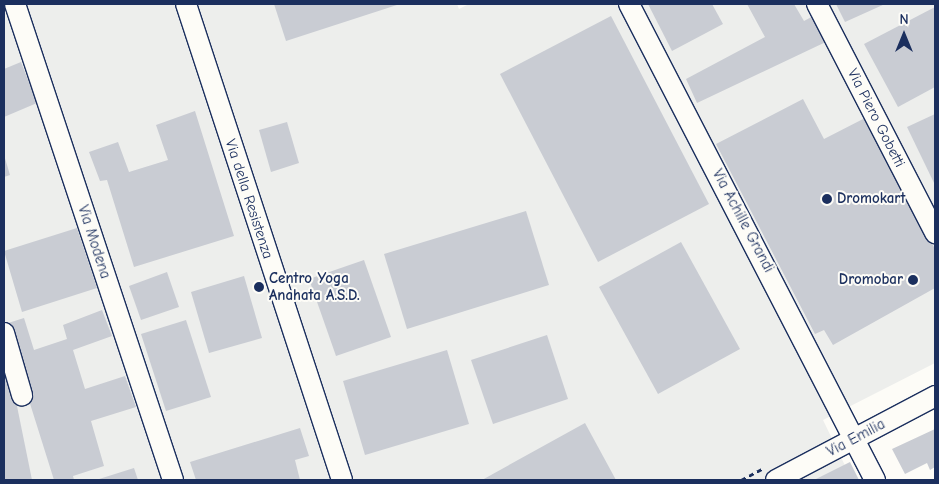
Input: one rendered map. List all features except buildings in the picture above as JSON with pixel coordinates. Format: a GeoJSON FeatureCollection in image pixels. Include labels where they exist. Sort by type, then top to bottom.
{"type":"FeatureCollection","features":[{"type":"Feature","properties":{"kind":"street","name":"Via Modena"},"geometry":{"type":"LineString","coordinates":[[15,4],[173,480]]}},
{"type":"Feature","properties":{"kind":"street","name":"Via della Resistenza"},"geometry":{"type":"LineString","coordinates":[[186,4],[342,480]]}},
{"type":"Feature","properties":{"kind":"street","name":"Via Achille Grandi"},"geometry":{"type":"LineString","coordinates":[[630,4],[875,480]]}},
{"type":"Feature","properties":{"kind":"street","name":"Via Piero Gobetti"},"geometry":{"type":"LineString","coordinates":[[817,4],[935,233]]}},
{"type":"Feature","properties":{"kind":"street"},"geometry":{"type":"LineString","coordinates":[[4,333],[22,395]]}},
{"type":"Feature","properties":{"kind":"street","name":"Via Emilia"},"geometry":{"type":"LineString","coordinates":[[776,480],[935,396]]}},
{"type":"Feature","properties":{"kind":"shaded area"},"geometry":{"type":"Polygon","coordinates":[[[4,4],[457,4],[459,9],[469,4],[935,4],[935,363],[823,420],[852,480],[4,480],[4,4]]]}},
{"type":"Feature","properties":{"kind":"place","name":"Dromokart"},"geometry":{"type":"Point","coordinates":[827,199]}},
{"type":"Feature","properties":{"kind":"place","name":"Dromobar"},"geometry":{"type":"Point","coordinates":[913,280]}},
{"type":"Feature","properties":{"kind":"place","name":"Centro Yoga Anahata A.S.D."},"geometry":{"type":"Point","coordinates":[259,287]}}]}
